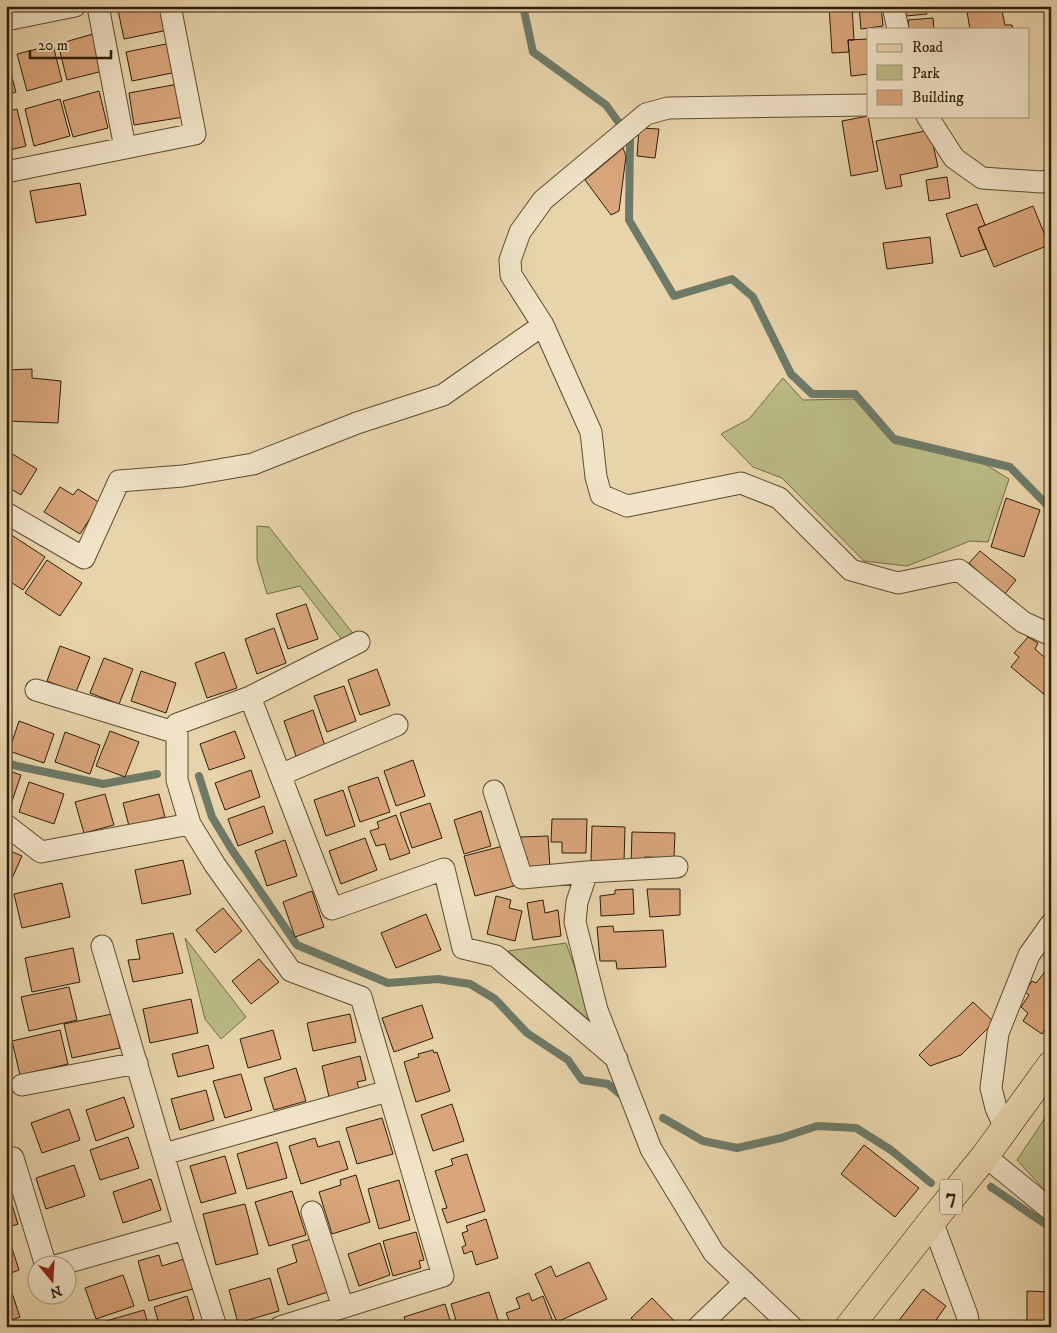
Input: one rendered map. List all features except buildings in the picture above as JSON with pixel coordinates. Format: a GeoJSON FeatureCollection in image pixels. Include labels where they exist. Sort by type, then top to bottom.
{"type":"FeatureCollection","features":[{"type":"Feature","properties":{"kind":"main road","name":"7"},"geometry":{"type":"LineString","coordinates":[[849,1327],[932,1220],[985,1156],[1051,1065]]}},
{"type":"Feature","properties":{"kind":"street"},"geometry":{"type":"LineString","coordinates":[[6,20],[75,6]]}},
{"type":"Feature","properties":{"kind":"street"},"geometry":{"type":"LineString","coordinates":[[98,6],[124,148]]}},
{"type":"Feature","properties":{"kind":"street"},"geometry":{"type":"LineString","coordinates":[[6,172],[195,134],[170,6]]}},
{"type":"Feature","properties":{"kind":"street"},"geometry":{"type":"LineString","coordinates":[[893,6],[898,28]]}},
{"type":"Feature","properties":{"kind":"street"},"geometry":{"type":"LineString","coordinates":[[867,105],[668,108],[646,114],[543,200],[520,232],[510,260],[511,275],[543,325],[591,432],[596,477],[601,495],[627,506],[741,482],[779,498],[851,570],[898,583],[959,570],[1023,622],[1051,635]]}},
{"type":"Feature","properties":{"kind":"street"},"geometry":{"type":"LineString","coordinates":[[928,118],[954,158],[982,178],[1041,182],[1051,180]]}},
{"type":"Feature","properties":{"kind":"street"},"geometry":{"type":"LineString","coordinates":[[6,513],[84,558],[119,481],[183,476],[254,464],[357,423],[443,395],[543,325]]}},
{"type":"Feature","properties":{"kind":"street"},"geometry":{"type":"LineString","coordinates":[[280,1327],[443,1276],[361,997],[291,971],[215,865],[190,824],[177,780],[177,724],[250,696],[359,642]]}},
{"type":"Feature","properties":{"kind":"street"},"geometry":{"type":"LineString","coordinates":[[36,690],[177,733]]}},
{"type":"Feature","properties":{"kind":"street"},"geometry":{"type":"LineString","coordinates":[[250,696],[332,909],[444,868],[463,948],[496,956],[616,1059]]}},
{"type":"Feature","properties":{"kind":"street"},"geometry":{"type":"LineString","coordinates":[[280,775],[397,725]]}},
{"type":"Feature","properties":{"kind":"street"},"geometry":{"type":"LineString","coordinates":[[494,791],[522,878],[677,867]]}},
{"type":"Feature","properties":{"kind":"street"},"geometry":{"type":"LineString","coordinates":[[6,825],[41,852],[190,824]]}},
{"type":"Feature","properties":{"kind":"street"},"geometry":{"type":"LineString","coordinates":[[587,872],[577,902],[575,922],[597,1010],[651,1149],[714,1253],[792,1327]]}},
{"type":"Feature","properties":{"kind":"street"},"geometry":{"type":"LineString","coordinates":[[1005,1128],[996,1108],[992,1088],[998,1033],[1029,955],[1051,924]]}},
{"type":"Feature","properties":{"kind":"street"},"geometry":{"type":"LineString","coordinates":[[102,946],[216,1327]]}},
{"type":"Feature","properties":{"kind":"street"},"geometry":{"type":"LineString","coordinates":[[22,1084],[137,1063]]}},
{"type":"Feature","properties":{"kind":"street"},"geometry":{"type":"LineString","coordinates":[[164,1154],[388,1091]]}},
{"type":"Feature","properties":{"kind":"street"},"geometry":{"type":"LineString","coordinates":[[985,1156],[1051,1210]]}},
{"type":"Feature","properties":{"kind":"street"},"geometry":{"type":"LineString","coordinates":[[13,1158],[43,1256]]}},
{"type":"Feature","properties":{"kind":"street"},"geometry":{"type":"LineString","coordinates":[[312,1212],[344,1307]]}},
{"type":"Feature","properties":{"kind":"street"},"geometry":{"type":"LineString","coordinates":[[932,1220],[967,1315],[969,1327]]}},
{"type":"Feature","properties":{"kind":"street"},"geometry":{"type":"LineString","coordinates":[[78,1260],[186,1229]]}},
{"type":"Feature","properties":{"kind":"street"},"geometry":{"type":"LineString","coordinates":[[698,1327],[745,1282]]}},
{"type":"Feature","properties":{"kind":"green space"},"geometry":{"type":"Polygon","coordinates":[[[783,378],[803,400],[854,399],[893,443],[983,463],[1009,479],[988,542],[970,541],[907,566],[864,561],[782,478],[753,467],[721,434],[749,419],[783,378]]]}},
{"type":"Feature","properties":{"kind":"green space"},"geometry":{"type":"Polygon","coordinates":[[[257,526],[269,527],[355,636],[343,641],[300,586],[267,594],[257,560],[257,526]]]}},
{"type":"Feature","properties":{"kind":"green space"},"geometry":{"type":"Polygon","coordinates":[[[185,938],[246,1017],[221,1039],[205,1019],[185,938]]]}},
{"type":"Feature","properties":{"kind":"green space"},"geometry":{"type":"Polygon","coordinates":[[[566,943],[595,1025],[508,951],[566,943]]]}},
{"type":"Feature","properties":{"kind":"green space"},"geometry":{"type":"Polygon","coordinates":[[[1051,1109],[1051,1197],[1017,1160],[1051,1109]]]}},
{"type":"Feature","properties":{"kind":"waterway"},"geometry":{"type":"LineString","coordinates":[[523,6],[533,52],[606,105],[630,138],[629,220],[674,296],[732,279],[753,297],[791,374],[812,394],[855,394],[894,439],[1010,467],[1048,506]]}},
{"type":"Feature","properties":{"kind":"waterway"},"geometry":{"type":"LineString","coordinates":[[6,762],[103,784],[157,774]]}},
{"type":"Feature","properties":{"kind":"waterway"},"geometry":{"type":"LineString","coordinates":[[199,776],[212,817],[232,850],[297,945],[388,983],[438,979],[470,984],[495,999],[527,1033],[568,1060],[582,1080],[608,1084],[621,1095]]}},
{"type":"Feature","properties":{"kind":"waterway"},"geometry":{"type":"LineString","coordinates":[[663,1118],[703,1141],[737,1148],[781,1138],[817,1126],[856,1128],[891,1150],[931,1183]]}},
{"type":"Feature","properties":{"kind":"waterway"},"geometry":{"type":"LineString","coordinates":[[991,1187],[1051,1228]]}}]}
